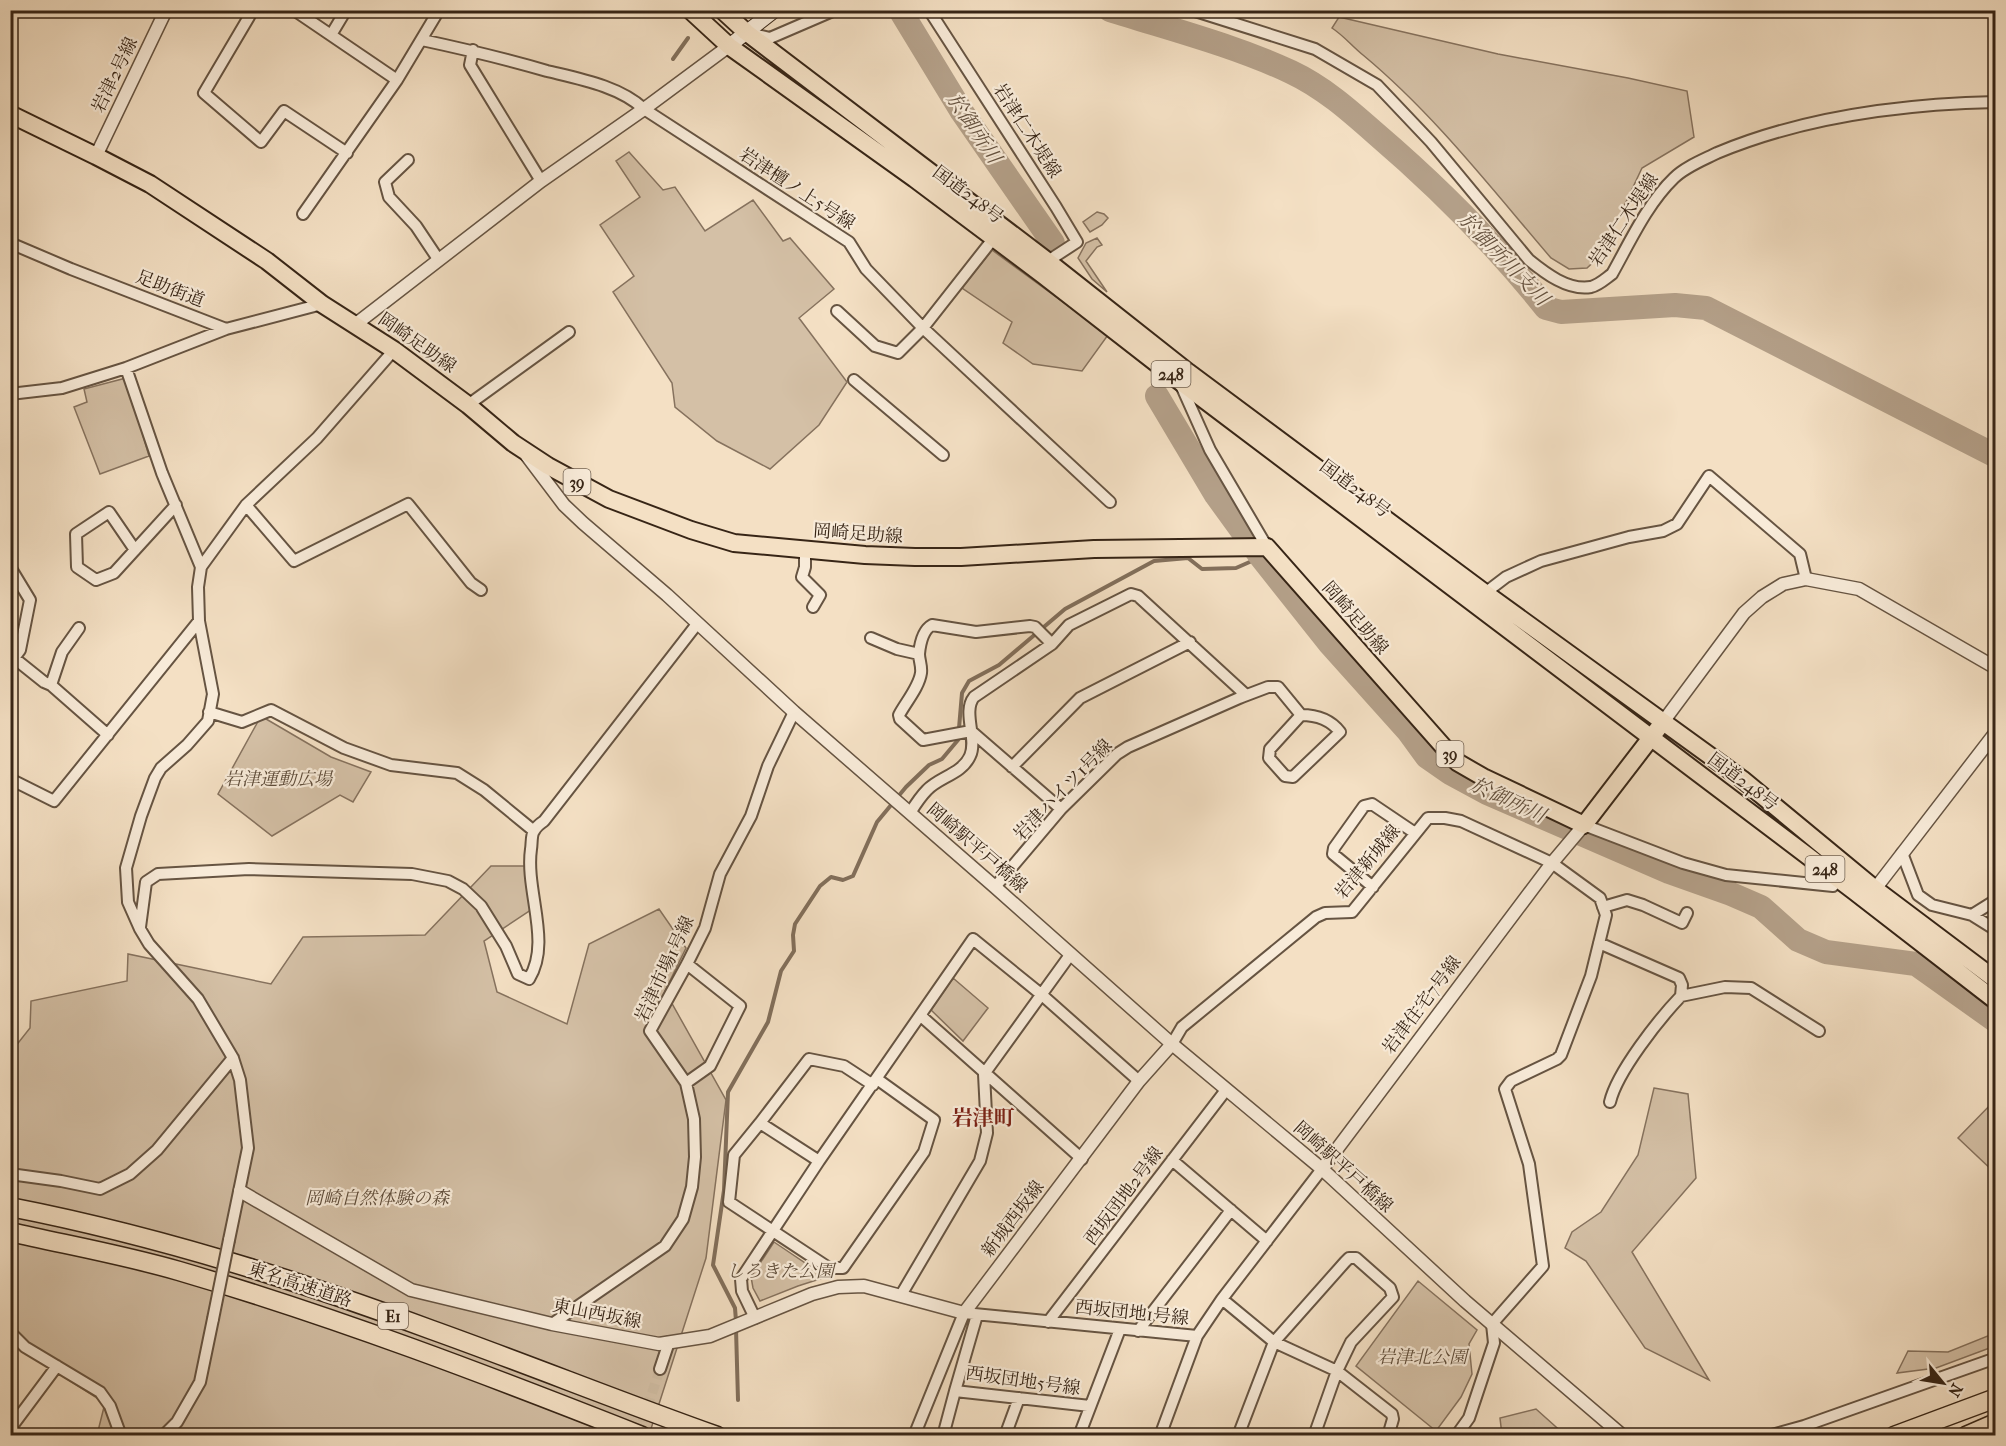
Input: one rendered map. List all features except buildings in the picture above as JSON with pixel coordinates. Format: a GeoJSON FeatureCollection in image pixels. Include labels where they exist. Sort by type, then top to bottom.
{"type":"FeatureCollection","features":[{"type":"Feature","properties":{"kind":"highway","name":"東名高速道路"},"geometry":{"type":"LineString","coordinates":[[10,1207],[116,1229],[215,1257],[337,1296],[717,1436]]}},
{"type":"Feature","properties":{"kind":"highway","name":"東名高速道路"},"geometry":{"type":"LineString","coordinates":[[10,1232],[178,1271],[311,1313],[642,1436]]}},
{"type":"Feature","properties":{"kind":"highway"},"geometry":{"type":"LineString","coordinates":[[1894,1436],[1995,1398]]}},
{"type":"Feature","properties":{"kind":"highway"},"geometry":{"type":"LineString","coordinates":[[1966,1436],[1995,1424]]}},
{"type":"Feature","properties":{"kind":"main road","name":"国道248号"},"geometry":{"type":"LineString","coordinates":[[690,10],[729,46],[915,179],[993,239],[1047,269],[1485,593],[1742,779],[1875,889],[1995,980]]}},
{"type":"Feature","properties":{"kind":"main road","name":"国道248号"},"geometry":{"type":"LineString","coordinates":[[722,10],[746,32],[1047,269],[1178,380],[1652,738],[1995,1001]]}},
{"type":"Feature","properties":{"kind":"main road"},"geometry":{"type":"LineString","coordinates":[[729,46],[775,10]]}},
{"type":"Feature","properties":{"kind":"main road","name":"岡崎足助線"},"geometry":{"type":"LineString","coordinates":[[10,114],[150,184],[267,261],[322,304],[394,350],[548,466],[609,499],[662,520],[734,543],[865,555],[926,557],[1094,549],[1264,547],[1457,762],[1483,777],[1584,825]]}},
{"type":"Feature","properties":{"kind":"main road"},"geometry":{"type":"LineString","coordinates":[[1584,825],[1664,722]]}},
{"type":"Feature","properties":{"kind":"street","name":"岩津2号線"},"geometry":{"type":"LineString","coordinates":[[96,156],[166,10]]}},
{"type":"Feature","properties":{"kind":"street"},"geometry":{"type":"LineString","coordinates":[[253,10],[204,93],[261,142],[284,111],[347,153]]}},
{"type":"Feature","properties":{"kind":"street"},"geometry":{"type":"LineString","coordinates":[[294,10],[397,80]]}},
{"type":"Feature","properties":{"kind":"street"},"geometry":{"type":"LineString","coordinates":[[331,35],[346,10]]}},
{"type":"Feature","properties":{"kind":"street"},"geometry":{"type":"LineString","coordinates":[[303,214],[397,80],[439,10]]}},
{"type":"Feature","properties":{"kind":"street"},"geometry":{"type":"LineString","coordinates":[[746,32],[770,38],[835,10]]}},
{"type":"Feature","properties":{"kind":"street","name":"岩津仁木堤線"},"geometry":{"type":"LineString","coordinates":[[929,10],[1077,242],[1054,257],[1047,269]]}},
{"type":"Feature","properties":{"kind":"street","name":"岩津仁木堤線"},"geometry":{"type":"LineString","coordinates":[[1192,10],[1315,49],[1377,85],[1431,142],[1529,260],[1541,270],[1568,285],[1590,287],[1612,274],[1656,197],[1675,176],[1703,160],[1753,138],[1815,122],[1922,107],[1995,102]]}},
{"type":"Feature","properties":{"kind":"street","name":"岩津檀ノ上5号線"},"geometry":{"type":"LineString","coordinates":[[422,40],[473,50],[589,82],[633,98],[644,109],[849,242],[866,269],[923,328],[1110,502]]}},
{"type":"Feature","properties":{"kind":"street"},"geometry":{"type":"LineString","coordinates":[[356,324],[541,181],[729,46]]}},
{"type":"Feature","properties":{"kind":"street"},"geometry":{"type":"LineString","coordinates":[[473,50],[470,65],[541,181]]}},
{"type":"Feature","properties":{"kind":"street"},"geometry":{"type":"LineString","coordinates":[[408,160],[385,182],[389,197],[416,226],[438,259]]}},
{"type":"Feature","properties":{"kind":"street"},"geometry":{"type":"LineString","coordinates":[[837,311],[875,346],[898,353],[923,328],[993,239]]}},
{"type":"Feature","properties":{"kind":"street","name":"足助街道"},"geometry":{"type":"LineString","coordinates":[[10,243],[226,329]]}},
{"type":"Feature","properties":{"kind":"street"},"geometry":{"type":"LineString","coordinates":[[10,394],[62,388],[126,368],[226,329],[322,304]]}},
{"type":"Feature","properties":{"kind":"street"},"geometry":{"type":"LineString","coordinates":[[468,405],[570,332]]}},
{"type":"Feature","properties":{"kind":"street"},"geometry":{"type":"LineString","coordinates":[[163,1436],[177,1422],[200,1382],[248,1148],[240,1080],[233,1058],[198,999],[149,944],[140,929],[128,902],[126,868],[155,778],[161,768],[187,745],[208,721],[213,694],[199,621],[198,587],[201,567],[246,505],[317,438],[394,350]]}},
{"type":"Feature","properties":{"kind":"street"},"geometry":{"type":"LineString","coordinates":[[126,368],[162,473],[201,567]]}},
{"type":"Feature","properties":{"kind":"street"},"geometry":{"type":"LineString","coordinates":[[854,380],[943,454]]}},
{"type":"Feature","properties":{"kind":"street"},"geometry":{"type":"LineString","coordinates":[[1178,380],[1210,450],[1264,547]]}},
{"type":"Feature","properties":{"kind":"street","name":"岡崎駅平戸橋線"},"geometry":{"type":"LineString","coordinates":[[520,447],[564,505],[583,524],[667,595],[794,712],[1070,955],[1226,1090],[1322,1169],[1422,1263],[1492,1324]]}},
{"type":"Feature","properties":{"kind":"street"},"geometry":{"type":"LineString","coordinates":[[1485,593],[1506,577],[1541,561],[1629,537],[1663,531],[1677,524],[1709,476],[1800,554],[1806,579]]}},
{"type":"Feature","properties":{"kind":"street"},"geometry":{"type":"LineString","coordinates":[[246,505],[294,561],[408,504],[471,583],[481,590]]}},
{"type":"Feature","properties":{"kind":"street"},"geometry":{"type":"LineString","coordinates":[[135,550],[109,512],[76,534],[77,567],[96,580],[114,573],[176,506]]}},
{"type":"Feature","properties":{"kind":"street"},"geometry":{"type":"LineString","coordinates":[[805,550],[805,567],[802,577],[820,594],[813,607]]}},
{"type":"Feature","properties":{"kind":"street"},"geometry":{"type":"LineString","coordinates":[[10,567],[30,600],[20,650],[12,660],[51,685],[108,735]]}},
{"type":"Feature","properties":{"kind":"street"},"geometry":{"type":"LineString","coordinates":[[1664,722],[1744,613],[1762,597],[1783,584],[1806,579],[1859,589],[1995,668]]}},
{"type":"Feature","properties":{"kind":"street"},"geometry":{"type":"LineString","coordinates":[[910,813],[927,789],[963,766],[971,752],[970,704],[972,700],[1052,644],[1069,625],[1131,594],[1138,596],[1246,694],[1239,698]]}},
{"type":"Feature","properties":{"kind":"street"},"geometry":{"type":"LineString","coordinates":[[10,779],[54,801],[199,621]]}},
{"type":"Feature","properties":{"kind":"street"},"geometry":{"type":"LineString","coordinates":[[140,929],[146,882],[158,874],[249,869],[412,874],[448,881],[463,889],[481,906],[506,946],[518,974],[529,979],[535,963],[539,931],[529,864],[534,831],[697,624]]}},
{"type":"Feature","properties":{"kind":"street"},"geometry":{"type":"LineString","coordinates":[[971,731],[923,740],[900,719],[899,714],[920,677],[922,669],[919,654],[924,632],[932,625],[976,632],[1030,626],[1035,627],[1052,644]]}},
{"type":"Feature","properties":{"kind":"street"},"geometry":{"type":"LineString","coordinates":[[51,685],[62,652],[79,627]]}},
{"type":"Feature","properties":{"kind":"street"},"geometry":{"type":"LineString","coordinates":[[871,638],[897,649],[919,654]]}},
{"type":"Feature","properties":{"kind":"street"},"geometry":{"type":"LineString","coordinates":[[1012,767],[1080,698],[1190,642]]}},
{"type":"Feature","properties":{"kind":"street","name":"岩津ハイツ1号線"},"geometry":{"type":"LineString","coordinates":[[995,887],[1061,809],[1122,751],[1268,687],[1278,687],[1301,715]]}},
{"type":"Feature","properties":{"kind":"street"},"geometry":{"type":"LineString","coordinates":[[209,712],[242,722],[271,710],[344,748],[391,765],[457,773],[484,790],[534,831]]}},
{"type":"Feature","properties":{"kind":"street","name":"岩津市場1号線"},"geometry":{"type":"LineString","coordinates":[[552,1324],[665,1246],[683,1219],[692,1187],[695,1157],[694,1119],[686,1083],[650,1031],[705,928],[720,874],[751,816],[768,766],[794,712]]}},
{"type":"Feature","properties":{"kind":"street"},"geometry":{"type":"LineString","coordinates":[[1301,715],[1314,715],[1327,720],[1340,732],[1293,777],[1285,776],[1269,758],[1270,749],[1301,715]]}},
{"type":"Feature","properties":{"kind":"street"},"geometry":{"type":"LineString","coordinates":[[971,731],[1061,809]]}},
{"type":"Feature","properties":{"kind":"street"},"geometry":{"type":"LineString","coordinates":[[1875,889],[1995,732]]}},
{"type":"Feature","properties":{"kind":"street"},"geometry":{"type":"LineString","coordinates":[[1373,887],[1333,854],[1334,848],[1364,806],[1372,804],[1414,833]]}},
{"type":"Feature","properties":{"kind":"street","name":"岩津新城線"},"geometry":{"type":"LineString","coordinates":[[1172,1044],[1182,1027],[1316,917],[1325,913],[1352,912],[1428,818],[1461,821],[1552,862]]}},
{"type":"Feature","properties":{"kind":"street"},"geometry":{"type":"LineString","coordinates":[[1584,825],[1683,863],[1726,875],[1833,886]]}},
{"type":"Feature","properties":{"kind":"street","name":"岩津住宅7号線"},"geometry":{"type":"LineString","coordinates":[[1322,1169],[1552,862],[1584,825]]}},
{"type":"Feature","properties":{"kind":"street"},"geometry":{"type":"LineString","coordinates":[[1902,854],[1918,895],[1932,905],[1972,915],[1995,930]]}},
{"type":"Feature","properties":{"kind":"street"},"geometry":{"type":"LineString","coordinates":[[1456,1436],[1469,1418],[1487,1364],[1494,1342],[1492,1324],[1542,1266],[1529,1164],[1505,1089],[1511,1081],[1557,1059],[1561,1054],[1591,976],[1606,915],[1600,898],[1552,862]]}},
{"type":"Feature","properties":{"kind":"street"},"geometry":{"type":"LineString","coordinates":[[1603,907],[1627,900],[1682,923],[1687,913]]}},
{"type":"Feature","properties":{"kind":"street"},"geometry":{"type":"LineString","coordinates":[[1972,915],[1995,900]]}},
{"type":"Feature","properties":{"kind":"street"},"geometry":{"type":"LineString","coordinates":[[755,1318],[742,1291],[741,1279],[819,1161],[973,939],[1042,995],[1139,1081]]}},
{"type":"Feature","properties":{"kind":"street"},"geometry":{"type":"LineString","coordinates":[[1599,943],[1679,978],[1682,986],[1681,996]]}},
{"type":"Feature","properties":{"kind":"street"},"geometry":{"type":"LineString","coordinates":[[901,1295],[980,1161],[987,1133],[984,1074],[1070,955]]}},
{"type":"Feature","properties":{"kind":"street"},"geometry":{"type":"LineString","coordinates":[[686,1083],[710,1066],[740,1006],[687,964]]}},
{"type":"Feature","properties":{"kind":"street"},"geometry":{"type":"LineString","coordinates":[[1610,1102],[1612,1092],[1624,1072],[1664,1014],[1681,996],[1725,987],[1751,988],[1819,1031]]}},
{"type":"Feature","properties":{"kind":"street"},"geometry":{"type":"LineString","coordinates":[[921,1016],[1082,1159]]}},
{"type":"Feature","properties":{"kind":"street","name":"新城西坂線"},"geometry":{"type":"LineString","coordinates":[[914,1436],[964,1312],[1139,1081],[1172,1044]]}},
{"type":"Feature","properties":{"kind":"street"},"geometry":{"type":"LineString","coordinates":[[10,1174],[100,1189],[130,1174],[157,1150],[233,1058]]}},
{"type":"Feature","properties":{"kind":"street"},"geometry":{"type":"LineString","coordinates":[[809,1059],[844,1066],[875,1082],[934,1120],[924,1152],[843,1268],[829,1268],[729,1202],[734,1155],[760,1123],[809,1059]]}},
{"type":"Feature","properties":{"kind":"street","name":"西坂団地2号線"},"geometry":{"type":"LineString","coordinates":[[1048,1322],[1226,1090]]}},
{"type":"Feature","properties":{"kind":"street"},"geometry":{"type":"LineString","coordinates":[[760,1123],[819,1161]]}},
{"type":"Feature","properties":{"kind":"street"},"geometry":{"type":"LineString","coordinates":[[1172,1160],[1267,1241]]}},
{"type":"Feature","properties":{"kind":"street","name":"西坂団地1号線"},"geometry":{"type":"LineString","coordinates":[[964,1312],[1197,1336],[1222,1299],[1322,1169]]}},
{"type":"Feature","properties":{"kind":"street","name":"東山西坂線"},"geometry":{"type":"LineString","coordinates":[[240,1191],[411,1290],[552,1324],[659,1344],[710,1336],[812,1294],[838,1287],[864,1286],[964,1312]]}},
{"type":"Feature","properties":{"kind":"street"},"geometry":{"type":"LineString","coordinates":[[1138,1331],[1232,1210]]}},
{"type":"Feature","properties":{"kind":"street"},"geometry":{"type":"LineString","coordinates":[[1238,1436],[1274,1342],[1345,1262],[1349,1258],[1356,1258],[1390,1288],[1393,1297],[1351,1342],[1314,1436]]}},
{"type":"Feature","properties":{"kind":"street"},"geometry":{"type":"LineString","coordinates":[[1222,1299],[1274,1342],[1338,1371],[1392,1414],[1393,1419],[1388,1436]]}},
{"type":"Feature","properties":{"kind":"street","name":"西坂団地5号線"},"geometry":{"type":"LineString","coordinates":[[977,1315],[955,1391],[1090,1406]]}},
{"type":"Feature","properties":{"kind":"street"},"geometry":{"type":"LineString","coordinates":[[1492,1324],[1623,1436]]}},
{"type":"Feature","properties":{"kind":"street"},"geometry":{"type":"LineString","coordinates":[[1079,1436],[1120,1329]]}},
{"type":"Feature","properties":{"kind":"street"},"geometry":{"type":"LineString","coordinates":[[10,1332],[25,1347],[100,1392],[110,1406],[121,1436]]}},
{"type":"Feature","properties":{"kind":"street"},"geometry":{"type":"LineString","coordinates":[[1160,1436],[1197,1336]]}},
{"type":"Feature","properties":{"kind":"street"},"geometry":{"type":"LineString","coordinates":[[660,1369],[669,1342]]}},
{"type":"Feature","properties":{"kind":"street"},"geometry":{"type":"LineString","coordinates":[[1768,1436],[1804,1426],[1995,1358]]}},
{"type":"Feature","properties":{"kind":"street"},"geometry":{"type":"LineString","coordinates":[[10,1429],[57,1366]]}},
{"type":"Feature","properties":{"kind":"street"},"geometry":{"type":"LineString","coordinates":[[943,1436],[955,1391]]}},
{"type":"Feature","properties":{"kind":"street"},"geometry":{"type":"LineString","coordinates":[[1005,1436],[1019,1398]]}},
{"type":"Feature","properties":{"kind":"green space"},"geometry":{"type":"Polygon","coordinates":[[[1339,17],[1498,54],[1687,91],[1694,137],[1642,168],[1601,255],[1587,268],[1569,269],[1551,258],[1461,152],[1414,102],[1332,28],[1339,17]]]}},
{"type":"Feature","properties":{"kind":"green space"},"geometry":{"type":"Polygon","coordinates":[[[629,152],[663,190],[675,187],[705,231],[753,200],[783,241],[790,238],[834,289],[799,318],[847,382],[819,425],[770,469],[717,441],[675,407],[672,383],[613,292],[634,276],[600,225],[640,197],[616,161],[629,152]]]}},
{"type":"Feature","properties":{"kind":"green space"},"geometry":{"type":"Polygon","coordinates":[[[1097,212],[1108,218],[1102,225],[1090,232],[1083,222],[1097,212]]]}},
{"type":"Feature","properties":{"kind":"green space"},"geometry":{"type":"Polygon","coordinates":[[[1097,238],[1102,245],[1097,247],[1086,261],[1107,292],[1092,279],[1078,258],[1086,243],[1097,238]]]}},
{"type":"Feature","properties":{"kind":"green space"},"geometry":{"type":"Polygon","coordinates":[[[992,250],[1108,335],[1082,371],[1033,364],[1003,343],[1012,322],[962,288],[992,250]]]}},
{"type":"Feature","properties":{"kind":"green space"},"geometry":{"type":"Polygon","coordinates":[[[126,378],[149,456],[100,474],[74,407],[87,402],[84,389],[126,378]]]}},
{"type":"Feature","properties":{"kind":"green space","name":"岩津運動広場"},"geometry":{"type":"Polygon","coordinates":[[[261,716],[331,757],[371,772],[353,802],[340,795],[272,836],[218,794],[261,716]]]}},
{"type":"Feature","properties":{"kind":"green space","name":"岡崎自然体験の森"},"geometry":{"type":"Polygon","coordinates":[[[491,866],[529,866],[534,908],[484,941],[497,992],[567,1024],[589,944],[659,909],[686,948],[665,991],[726,1100],[706,1258],[649,1435],[97,1435],[105,1403],[23,1351],[11,1326],[11,1052],[30,1028],[31,1001],[127,981],[128,954],[271,984],[303,937],[425,935],[491,866]]]}},
{"type":"Feature","properties":{"kind":"green space"},"geometry":{"type":"Polygon","coordinates":[[[953,978],[988,1008],[963,1041],[931,1010],[953,978]]]}},
{"type":"Feature","properties":{"kind":"green space"},"geometry":{"type":"Polygon","coordinates":[[[1654,1088],[1688,1094],[1696,1178],[1632,1252],[1709,1380],[1645,1348],[1586,1261],[1565,1248],[1572,1232],[1601,1212],[1638,1155],[1654,1088]]]}},
{"type":"Feature","properties":{"kind":"green space"},"geometry":{"type":"Polygon","coordinates":[[[1995,1100],[1995,1173],[1958,1138],[1995,1100]]]}},
{"type":"Feature","properties":{"kind":"green space","name":"しろきた公園"},"geometry":{"type":"Polygon","coordinates":[[[774,1242],[826,1277],[760,1301],[753,1288],[751,1277],[774,1242]]]}},
{"type":"Feature","properties":{"kind":"green space","name":"岩津北公園"},"geometry":{"type":"Polygon","coordinates":[[[1418,1281],[1477,1330],[1469,1344],[1472,1374],[1461,1397],[1436,1431],[1356,1366],[1418,1281]]]}},
{"type":"Feature","properties":{"kind":"green space"},"geometry":{"type":"Polygon","coordinates":[[[1995,1333],[1995,1346],[1936,1368],[1897,1373],[1908,1351],[1948,1352],[1995,1333]]]}},
{"type":"Feature","properties":{"kind":"green space"},"geometry":{"type":"Polygon","coordinates":[[[1536,1409],[1565,1435],[1502,1435],[1500,1418],[1536,1409]]]}},
{"type":"Feature","properties":{"kind":"waterway","name":"於御所川"},"geometry":{"type":"LineString","coordinates":[[900,10],[962,112],[1053,243]]}},
{"type":"Feature","properties":{"kind":"waterway","name":"於御所川支川"},"geometry":{"type":"LineString","coordinates":[[1110,10],[1269,62],[1303,78],[1325,92],[1365,124],[1443,195],[1486,238],[1546,308],[1561,312],[1675,305],[1706,308],[1996,456]]}},
{"type":"Feature","properties":{"kind":"waterway"},"geometry":{"type":"LineString","coordinates":[[673,59],[688,38]]}},
{"type":"Feature","properties":{"kind":"waterway","name":"於御所川"},"geometry":{"type":"LineString","coordinates":[[1157,396],[1216,495],[1261,557],[1330,644],[1408,731],[1427,757],[1450,773],[1487,793],[1669,872],[1761,907],[1798,940],[1826,952],[1916,964],[1996,1021]]}},
{"type":"Feature","properties":{"kind":"waterway"},"geometry":{"type":"LineString","coordinates":[[736,1321],[735,1308],[713,1265],[724,1190],[728,1092],[768,1022],[781,971],[794,951],[795,924],[820,886],[831,877],[843,880],[853,876],[877,822],[906,787],[929,765],[942,759],[958,740],[962,693],[969,681],[999,665],[1065,609],[1154,561],[1188,558],[1202,569],[1236,568],[1261,557]]}},
{"type":"Feature","properties":{"kind":"waterway"},"geometry":{"type":"LineString","coordinates":[[736,1329],[738,1400]]}},
{"type":"Feature","properties":{"kind":"tunnel"},"geometry":{"type":"LineString","coordinates":[[638,1436],[660,1369]]}},
{"type":"Feature","properties":{"kind":"district","name":"岩津町"},"geometry":{"type":"Point","coordinates":[983,1118]}}]}
